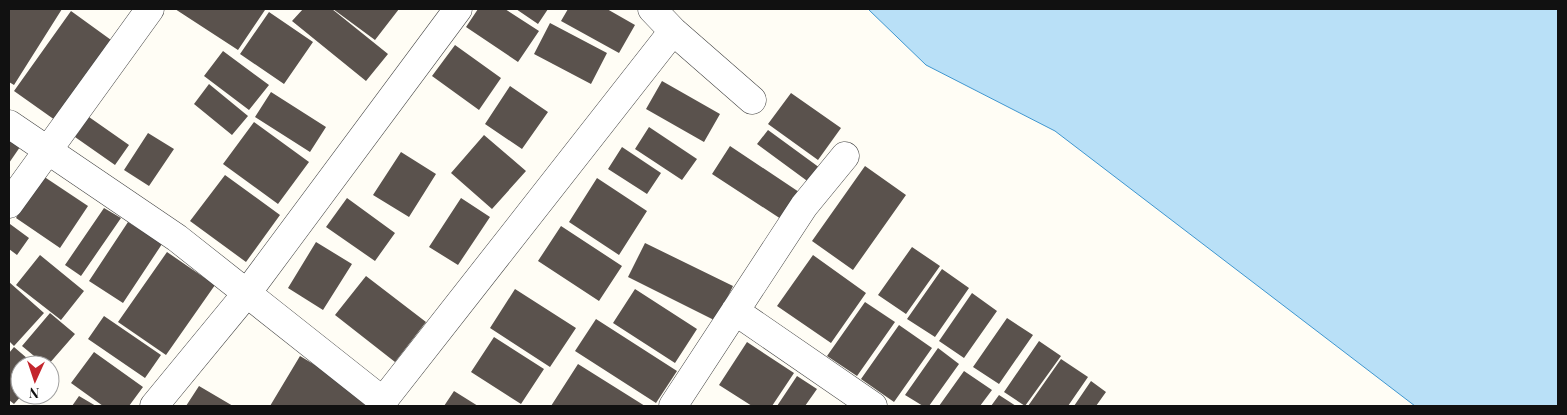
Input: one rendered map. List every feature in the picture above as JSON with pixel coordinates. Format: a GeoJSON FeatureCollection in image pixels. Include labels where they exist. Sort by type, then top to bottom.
{"type":"FeatureCollection","features":[{"type":"Feature","properties":{"kind":"street"},"geometry":{"type":"LineString","coordinates":[[9,204],[150,9]]}},
{"type":"Feature","properties":{"kind":"street"},"geometry":{"type":"LineString","coordinates":[[154,406],[247,293],[458,9]]}},
{"type":"Feature","properties":{"kind":"street"},"geometry":{"type":"LineString","coordinates":[[652,9],[673,31],[752,100]]}},
{"type":"Feature","properties":{"kind":"street"},"geometry":{"type":"LineString","coordinates":[[9,124],[177,238],[247,293],[381,404],[673,31]]}},
{"type":"Feature","properties":{"kind":"street"},"geometry":{"type":"LineString","coordinates":[[673,406],[804,206],[844,156]]}},
{"type":"Feature","properties":{"kind":"street"},"geometry":{"type":"LineString","coordinates":[[735,311],[872,406]]}},
{"type":"Feature","properties":{"kind":"water"},"geometry":{"type":"Polygon","coordinates":[[[868,9],[1558,9],[1558,406],[1415,406],[1055,131],[926,65],[868,9]]]}},
{"type":"Feature","properties":{"kind":"building"},"geometry":{"type":"Polygon","coordinates":[[[9,9],[62,9],[14,85],[9,82],[9,9]]]}},
{"type":"Feature","properties":{"kind":"building"},"geometry":{"type":"Polygon","coordinates":[[[175,9],[263,9],[265,10],[238,50],[175,9]]]}},
{"type":"Feature","properties":{"kind":"building"},"geometry":{"type":"Polygon","coordinates":[[[303,9],[332,9],[388,54],[366,81],[292,21],[303,9]]]}},
{"type":"Feature","properties":{"kind":"building"},"geometry":{"type":"Polygon","coordinates":[[[333,9],[399,9],[375,40],[333,9]]]}},
{"type":"Feature","properties":{"kind":"building"},"geometry":{"type":"Polygon","coordinates":[[[478,9],[505,9],[539,31],[518,62],[466,27],[478,9]]]}},
{"type":"Feature","properties":{"kind":"building"},"geometry":{"type":"Polygon","coordinates":[[[516,9],[548,9],[538,24],[516,9]]]}},
{"type":"Feature","properties":{"kind":"building"},"geometry":{"type":"Polygon","coordinates":[[[568,9],[607,9],[635,25],[619,53],[561,21],[568,9]]]}},
{"type":"Feature","properties":{"kind":"building"},"geometry":{"type":"Polygon","coordinates":[[[71,11],[118,45],[62,125],[14,91],[71,11]]]}},
{"type":"Feature","properties":{"kind":"building"},"geometry":{"type":"Polygon","coordinates":[[[269,12],[313,42],[284,84],[240,54],[269,12]]]}},
{"type":"Feature","properties":{"kind":"building"},"geometry":{"type":"Polygon","coordinates":[[[550,23],[607,53],[591,84],[534,54],[550,23]]]}},
{"type":"Feature","properties":{"kind":"building"},"geometry":{"type":"Polygon","coordinates":[[[455,45],[501,78],[479,110],[432,76],[455,45]]]}},
{"type":"Feature","properties":{"kind":"building"},"geometry":{"type":"Polygon","coordinates":[[[223,51],[269,85],[249,110],[204,76],[223,51]]]}},
{"type":"Feature","properties":{"kind":"building"},"geometry":{"type":"Polygon","coordinates":[[[662,81],[720,114],[704,142],[646,109],[662,81]]]}},
{"type":"Feature","properties":{"kind":"building"},"geometry":{"type":"Polygon","coordinates":[[[209,84],[248,116],[232,135],[194,104],[209,84]]]}},
{"type":"Feature","properties":{"kind":"building"},"geometry":{"type":"Polygon","coordinates":[[[510,86],[548,112],[522,149],[485,124],[510,86]]]}},
{"type":"Feature","properties":{"kind":"building"},"geometry":{"type":"Polygon","coordinates":[[[271,92],[326,127],[310,152],[255,117],[271,92]]]}},
{"type":"Feature","properties":{"kind":"building"},"geometry":{"type":"Polygon","coordinates":[[[791,93],[841,128],[818,160],[768,124],[791,93]]]}},
{"type":"Feature","properties":{"kind":"building"},"geometry":{"type":"Polygon","coordinates":[[[89,117],[129,145],[115,165],[75,137],[89,117]]]}},
{"type":"Feature","properties":{"kind":"building"},"geometry":{"type":"Polygon","coordinates":[[[254,122],[309,162],[278,204],[223,164],[254,122]]]}},
{"type":"Feature","properties":{"kind":"building"},"geometry":{"type":"Polygon","coordinates":[[[649,127],[697,159],[682,180],[635,149],[649,127]]]}},
{"type":"Feature","properties":{"kind":"building"},"geometry":{"type":"Polygon","coordinates":[[[768,130],[820,168],[810,183],[757,144],[768,130]]]}},
{"type":"Feature","properties":{"kind":"building"},"geometry":{"type":"Polygon","coordinates":[[[148,133],[174,149],[149,186],[124,170],[148,133]]]}},
{"type":"Feature","properties":{"kind":"building"},"geometry":{"type":"Polygon","coordinates":[[[484,135],[526,171],[492,209],[451,173],[484,135]]]}},
{"type":"Feature","properties":{"kind":"building"},"geometry":{"type":"Polygon","coordinates":[[[9,139],[20,147],[9,163],[9,139]]]}},
{"type":"Feature","properties":{"kind":"building"},"geometry":{"type":"Polygon","coordinates":[[[730,146],[799,192],[781,219],[712,174],[730,146]]]}},
{"type":"Feature","properties":{"kind":"building"},"geometry":{"type":"Polygon","coordinates":[[[622,147],[661,173],[647,194],[608,169],[622,147]]]}},
{"type":"Feature","properties":{"kind":"building"},"geometry":{"type":"Polygon","coordinates":[[[401,152],[436,174],[409,217],[373,195],[401,152]]]}},
{"type":"Feature","properties":{"kind":"building"},"geometry":{"type":"Polygon","coordinates":[[[865,166],[906,195],[853,270],[812,241],[865,166]]]}},
{"type":"Feature","properties":{"kind":"building"},"geometry":{"type":"Polygon","coordinates":[[[225,175],[280,215],[246,262],[190,221],[225,175]]]}},
{"type":"Feature","properties":{"kind":"building"},"geometry":{"type":"Polygon","coordinates":[[[43,176],[88,206],[60,248],[16,218],[43,176]]]}},
{"type":"Feature","properties":{"kind":"building"},"geometry":{"type":"Polygon","coordinates":[[[597,178],[647,211],[619,255],[569,222],[597,178]]]}},
{"type":"Feature","properties":{"kind":"building"},"geometry":{"type":"Polygon","coordinates":[[[347,198],[395,233],[375,261],[326,227],[347,198]]]}},
{"type":"Feature","properties":{"kind":"building"},"geometry":{"type":"Polygon","coordinates":[[[461,198],[490,217],[458,265],[429,247],[461,198]]]}},
{"type":"Feature","properties":{"kind":"building"},"geometry":{"type":"Polygon","coordinates":[[[104,208],[121,218],[81,276],[65,265],[104,208]]]}},
{"type":"Feature","properties":{"kind":"building"},"geometry":{"type":"Polygon","coordinates":[[[128,222],[162,244],[123,303],[89,281],[128,222]]]}},
{"type":"Feature","properties":{"kind":"building"},"geometry":{"type":"Polygon","coordinates":[[[10,224],[29,238],[17,255],[9,249],[10,224]]]}},
{"type":"Feature","properties":{"kind":"building"},"geometry":{"type":"Polygon","coordinates":[[[561,226],[622,266],[599,301],[538,261],[561,226]]]}},
{"type":"Feature","properties":{"kind":"building"},"geometry":{"type":"Polygon","coordinates":[[[316,242],[352,264],[323,310],[288,288],[316,242]]]}},
{"type":"Feature","properties":{"kind":"building"},"geometry":{"type":"Polygon","coordinates":[[[645,243],[733,286],[716,321],[628,277],[645,243]]]}},
{"type":"Feature","properties":{"kind":"building"},"geometry":{"type":"Polygon","coordinates":[[[912,247],[940,266],[906,314],[878,295],[912,247]]]}},
{"type":"Feature","properties":{"kind":"building"},"geometry":{"type":"Polygon","coordinates":[[[167,252],[215,285],[166,355],[118,322],[167,252]]]}},
{"type":"Feature","properties":{"kind":"building"},"geometry":{"type":"Polygon","coordinates":[[[40,255],[84,291],[61,320],[16,285],[40,255]]]}},
{"type":"Feature","properties":{"kind":"building"},"geometry":{"type":"Polygon","coordinates":[[[813,255],[866,293],[831,343],[777,306],[813,255]]]}},
{"type":"Feature","properties":{"kind":"building"},"geometry":{"type":"Polygon","coordinates":[[[942,269],[969,288],[935,337],[907,319],[942,269]]]}},
{"type":"Feature","properties":{"kind":"building"},"geometry":{"type":"Polygon","coordinates":[[[366,276],[426,322],[395,362],[335,315],[366,276]]]}},
{"type":"Feature","properties":{"kind":"building"},"geometry":{"type":"Polygon","coordinates":[[[9,282],[44,313],[14,346],[9,341],[9,282]]]}},
{"type":"Feature","properties":{"kind":"building"},"geometry":{"type":"Polygon","coordinates":[[[515,289],[576,328],[550,367],[490,328],[515,289]]]}},
{"type":"Feature","properties":{"kind":"building"},"geometry":{"type":"Polygon","coordinates":[[[635,289],[697,329],[675,363],[613,323],[635,289]]]}},
{"type":"Feature","properties":{"kind":"building"},"geometry":{"type":"Polygon","coordinates":[[[972,293],[997,311],[964,358],[939,341],[972,293]]]}},
{"type":"Feature","properties":{"kind":"building"},"geometry":{"type":"Polygon","coordinates":[[[865,302],[895,322],[857,376],[827,356],[865,302]]]}},
{"type":"Feature","properties":{"kind":"building"},"geometry":{"type":"Polygon","coordinates":[[[50,313],[75,334],[57,355],[33,355],[22,346],[50,313]]]}},
{"type":"Feature","properties":{"kind":"building"},"geometry":{"type":"Polygon","coordinates":[[[104,316],[161,355],[145,378],[88,339],[104,316]]]}},
{"type":"Feature","properties":{"kind":"building"},"geometry":{"type":"Polygon","coordinates":[[[1007,318],[1033,335],[999,384],[973,367],[1007,318]]]}},
{"type":"Feature","properties":{"kind":"building"},"geometry":{"type":"Polygon","coordinates":[[[596,319],[677,371],[656,403],[575,351],[596,319]]]}},
{"type":"Feature","properties":{"kind":"building"},"geometry":{"type":"Polygon","coordinates":[[[899,325],[932,348],[894,402],[861,379],[899,325]]]}},
{"type":"Feature","properties":{"kind":"building"},"geometry":{"type":"Polygon","coordinates":[[[494,337],[544,369],[521,404],[471,372],[494,337]]]}},
{"type":"Feature","properties":{"kind":"building"},"geometry":{"type":"Polygon","coordinates":[[[1039,341],[1061,356],[1025,406],[1004,392],[1039,341]]]}},
{"type":"Feature","properties":{"kind":"building"},"geometry":{"type":"Polygon","coordinates":[[[747,342],[794,373],[772,406],[752,406],[719,385],[747,342]]]}},
{"type":"Feature","properties":{"kind":"building"},"geometry":{"type":"Polygon","coordinates":[[[14,347],[23,355],[10,355],[10,401],[9,400],[9,353],[14,347]]]}},
{"type":"Feature","properties":{"kind":"building"},"geometry":{"type":"Polygon","coordinates":[[[938,348],[959,364],[929,406],[923,406],[905,395],[938,348]]]}},
{"type":"Feature","properties":{"kind":"building"},"geometry":{"type":"Polygon","coordinates":[[[94,352],[143,387],[129,406],[103,406],[71,383],[94,352]]]}},
{"type":"Feature","properties":{"kind":"building"},"geometry":{"type":"Polygon","coordinates":[[[300,356],[373,400],[369,406],[270,406],[300,356]]]}},
{"type":"Feature","properties":{"kind":"building"},"geometry":{"type":"Polygon","coordinates":[[[1061,359],[1088,377],[1068,406],[1028,406],[1061,359]]]}},
{"type":"Feature","properties":{"kind":"building"},"geometry":{"type":"Polygon","coordinates":[[[578,364],[645,406],[551,406],[578,364]]]}},
{"type":"Feature","properties":{"kind":"building"},"geometry":{"type":"Polygon","coordinates":[[[964,371],[992,390],[980,406],[939,406],[964,371]]]}},
{"type":"Feature","properties":{"kind":"building"},"geometry":{"type":"Polygon","coordinates":[[[797,376],[817,389],[805,406],[777,406],[797,376]]]}},
{"type":"Feature","properties":{"kind":"building"},"geometry":{"type":"Polygon","coordinates":[[[1091,381],[1106,392],[1096,406],[1074,406],[1091,381]]]}},
{"type":"Feature","properties":{"kind":"building"},"geometry":{"type":"Polygon","coordinates":[[[199,386],[233,406],[186,406],[199,386]]]}},
{"type":"Feature","properties":{"kind":"building"},"geometry":{"type":"Polygon","coordinates":[[[454,391],[478,406],[444,406],[454,391]]]}},
{"type":"Feature","properties":{"kind":"building"},"geometry":{"type":"Polygon","coordinates":[[[999,395],[1016,406],[991,406],[999,395]]]}},
{"type":"Feature","properties":{"kind":"building"},"geometry":{"type":"Polygon","coordinates":[[[79,396],[96,406],[72,406],[79,396]]]}}]}
